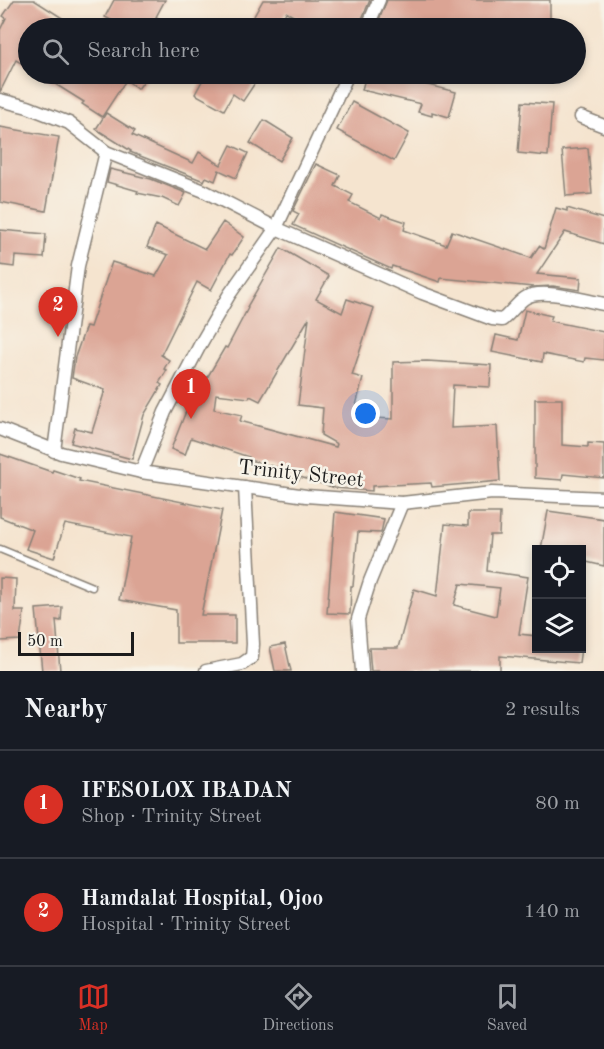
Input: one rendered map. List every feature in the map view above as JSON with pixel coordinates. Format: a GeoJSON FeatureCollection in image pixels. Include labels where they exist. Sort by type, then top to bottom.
{"type":"FeatureCollection","features":[{"type":"Feature","properties":{"kind":"street"},"geometry":{"type":"LineString","coordinates":[[371,18],[379,0]]}},
{"type":"Feature","properties":{"kind":"street"},"geometry":{"type":"LineString","coordinates":[[141,472],[165,412],[200,345],[229,295],[276,228],[343,84]]}},
{"type":"Feature","properties":{"kind":"street"},"geometry":{"type":"LineString","coordinates":[[0,100],[28,107],[69,123],[106,152],[204,191],[276,228],[422,293],[492,319],[501,320],[524,298],[534,294],[549,294],[604,304]]}},
{"type":"Feature","properties":{"kind":"street"},"geometry":{"type":"LineString","coordinates":[[581,117],[604,126]]}},
{"type":"Feature","properties":{"kind":"street"},"geometry":{"type":"LineString","coordinates":[[54,451],[78,266],[106,152]]}},
{"type":"Feature","properties":{"kind":"street","name":"Trinity Street"},"geometry":{"type":"LineString","coordinates":[[0,429],[54,451],[141,472],[306,496],[402,503],[492,493],[604,498]]}},
{"type":"Feature","properties":{"kind":"street"},"geometry":{"type":"LineString","coordinates":[[206,671],[242,664],[252,657],[245,487]]}},
{"type":"Feature","properties":{"kind":"street"},"geometry":{"type":"LineString","coordinates":[[362,671],[358,619],[370,581],[402,503]]}},
{"type":"Feature","properties":{"kind":"lane"},"geometry":{"type":"LineString","coordinates":[[0,549],[92,587]]}},
{"type":"Feature","properties":{"kind":"building"},"geometry":{"type":"Polygon","coordinates":[[[14,0],[34,0],[62,18],[18,18],[18,61],[16,60],[0,92],[0,30],[6,18],[3,16],[14,0]]]}},
{"type":"Feature","properties":{"kind":"building"},"geometry":{"type":"Polygon","coordinates":[[[114,0],[165,0],[156,17],[158,18],[105,17],[114,0]]]}},
{"type":"Feature","properties":{"kind":"building"},"geometry":{"type":"Polygon","coordinates":[[[263,0],[370,0],[362,18],[297,18],[286,12],[283,18],[253,18],[263,0]]]}},
{"type":"Feature","properties":{"kind":"building"},"geometry":{"type":"Polygon","coordinates":[[[387,0],[550,0],[550,18],[380,18],[387,0]]]}},
{"type":"Feature","properties":{"kind":"building"},"geometry":{"type":"Polygon","coordinates":[[[55,84],[123,84],[102,117],[82,104],[84,102],[55,84]]]}},
{"type":"Feature","properties":{"kind":"building"},"geometry":{"type":"Polygon","coordinates":[[[131,84],[142,84],[138,89],[131,84]]]}},
{"type":"Feature","properties":{"kind":"building"},"geometry":{"type":"Polygon","coordinates":[[[200,84],[254,84],[243,101],[233,94],[224,110],[195,94],[200,84]]]}},
{"type":"Feature","properties":{"kind":"building"},"geometry":{"type":"Polygon","coordinates":[[[364,84],[424,84],[456,92],[449,117],[432,112],[432,116],[418,112],[421,104],[362,90],[364,84]]]}},
{"type":"Feature","properties":{"kind":"building"},"geometry":{"type":"Polygon","coordinates":[[[352,102],[409,133],[394,161],[337,130],[352,102]]]}},
{"type":"Feature","properties":{"kind":"building"},"geometry":{"type":"Polygon","coordinates":[[[522,102],[552,104],[548,156],[518,153],[522,102]]]}},
{"type":"Feature","properties":{"kind":"building"},"geometry":{"type":"Polygon","coordinates":[[[106,113],[135,131],[132,135],[193,163],[199,152],[221,165],[231,145],[248,153],[236,178],[219,170],[215,181],[206,177],[204,181],[130,152],[96,129],[106,113]]]}},
{"type":"Feature","properties":{"kind":"building"},"geometry":{"type":"Polygon","coordinates":[[[264,120],[293,138],[279,161],[250,143],[264,120]]]}},
{"type":"Feature","properties":{"kind":"building"},"geometry":{"type":"Polygon","coordinates":[[[0,127],[59,137],[46,211],[0,202],[0,127]]]}},
{"type":"Feature","properties":{"kind":"building"},"geometry":{"type":"Polygon","coordinates":[[[588,148],[592,194],[566,196],[562,150],[588,148]]]}},
{"type":"Feature","properties":{"kind":"building"},"geometry":{"type":"Polygon","coordinates":[[[316,164],[340,175],[335,186],[353,195],[349,202],[381,218],[382,214],[406,222],[404,230],[446,245],[452,231],[531,258],[539,246],[544,249],[556,208],[567,211],[567,208],[604,219],[604,244],[565,232],[537,274],[581,278],[580,290],[441,278],[440,282],[392,266],[391,269],[293,225],[299,214],[293,211],[316,164]]]}},
{"type":"Feature","properties":{"kind":"building"},"geometry":{"type":"Polygon","coordinates":[[[110,169],[151,179],[186,193],[179,206],[162,198],[137,193],[138,191],[107,182],[110,169]]]}},
{"type":"Feature","properties":{"kind":"building"},"geometry":{"type":"Polygon","coordinates":[[[223,222],[244,237],[232,255],[230,254],[211,290],[197,282],[161,355],[169,360],[164,369],[167,370],[159,383],[162,385],[144,415],[132,459],[71,443],[75,428],[92,432],[105,390],[72,378],[75,357],[86,326],[90,327],[112,262],[156,276],[168,255],[147,247],[156,225],[205,249],[223,222]]]}},
{"type":"Feature","properties":{"kind":"building"},"geometry":{"type":"Polygon","coordinates":[[[0,230],[46,234],[44,258],[15,256],[14,267],[0,265],[0,230]]]}},
{"type":"Feature","properties":{"kind":"building"},"geometry":{"type":"Polygon","coordinates":[[[281,248],[329,276],[316,299],[342,313],[347,299],[374,308],[352,375],[363,378],[353,417],[393,419],[393,362],[427,361],[491,365],[490,387],[453,385],[451,428],[497,426],[500,481],[432,487],[431,483],[372,486],[372,491],[335,488],[300,477],[299,480],[275,474],[276,467],[249,460],[249,457],[191,438],[185,455],[171,449],[198,381],[204,383],[225,347],[227,348],[247,307],[281,248]],[[309,318],[260,401],[250,396],[249,398],[216,394],[214,409],[242,415],[240,421],[336,447],[337,444],[321,435],[323,408],[298,405],[309,318]]]}},
{"type":"Feature","properties":{"kind":"building"},"geometry":{"type":"Polygon","coordinates":[[[525,310],[552,316],[550,321],[604,332],[604,360],[585,358],[584,362],[543,354],[542,362],[492,352],[496,335],[518,340],[525,310]]]}},
{"type":"Feature","properties":{"kind":"building"},"geometry":{"type":"Polygon","coordinates":[[[535,399],[562,399],[562,445],[588,447],[588,443],[604,444],[604,478],[563,474],[562,480],[535,478],[535,399]]]}},
{"type":"Feature","properties":{"kind":"building"},"geometry":{"type":"Polygon","coordinates":[[[0,454],[80,479],[79,481],[222,510],[201,615],[235,615],[235,643],[176,643],[176,610],[119,600],[131,537],[65,524],[54,558],[26,549],[33,530],[0,517],[0,454]]]}},
{"type":"Feature","properties":{"kind":"building"},"geometry":{"type":"Polygon","coordinates":[[[548,511],[604,519],[604,566],[586,562],[586,545],[542,545],[548,511]]]}},
{"type":"Feature","properties":{"kind":"building"},"geometry":{"type":"Polygon","coordinates":[[[335,512],[384,519],[381,533],[358,532],[350,614],[327,613],[335,512]]]}},
{"type":"Feature","properties":{"kind":"building"},"geometry":{"type":"Polygon","coordinates":[[[468,513],[500,513],[499,535],[490,535],[487,571],[528,577],[519,634],[532,635],[532,653],[580,653],[579,663],[500,656],[500,671],[371,671],[369,648],[398,648],[414,589],[437,596],[445,524],[468,526],[468,513]],[[460,584],[454,605],[496,616],[500,588],[460,584]]]}},
{"type":"Feature","properties":{"kind":"building"},"geometry":{"type":"Polygon","coordinates":[[[0,578],[16,579],[15,611],[24,611],[20,640],[0,641],[0,578]]]}},
{"type":"Feature","properties":{"kind":"building"},"geometry":{"type":"Polygon","coordinates":[[[62,607],[61,621],[56,620],[60,671],[42,671],[36,609],[62,607]]]}},
{"type":"Feature","properties":{"kind":"building"},"geometry":{"type":"Polygon","coordinates":[[[285,644],[291,671],[275,671],[270,647],[285,644]]]}},
{"type":"Feature","properties":{"kind":"place","name":"Hamdalat Hospital, Ojoo"},"geometry":{"type":"Point","coordinates":[58,337]}},
{"type":"Feature","properties":{"kind":"place","name":"IFESOLOX IBADAN"},"geometry":{"type":"Point","coordinates":[191,419]}}]}
